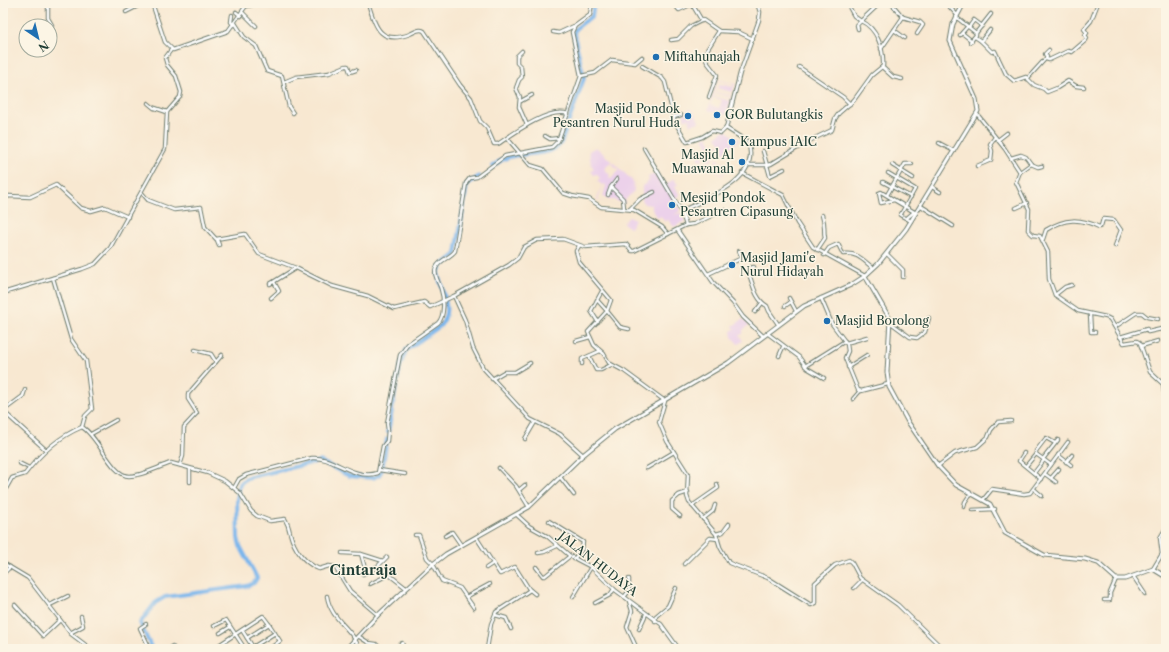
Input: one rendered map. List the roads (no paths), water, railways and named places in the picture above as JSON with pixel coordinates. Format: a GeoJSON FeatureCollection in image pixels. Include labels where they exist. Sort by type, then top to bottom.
{"type":"FeatureCollection","features":[{"type":"Feature","properties":{"kind":"main road"},"geometry":{"type":"LineString","coordinates":[[346,649],[378,615],[433,564],[476,537],[529,507],[583,455],[615,429],[728,363],[796,311],[851,285],[874,269],[911,221],[915,212],[932,187],[976,114],[978,106],[976,99],[950,41],[950,31],[964,3]]}},
{"type":"Feature","properties":{"kind":"main road"},"geometry":{"type":"LineString","coordinates":[[865,276],[890,317],[888,384],[908,422],[938,466],[954,483],[990,504],[994,509],[1005,533],[1044,555],[1085,559],[1098,562],[1116,579],[1120,580],[1153,568],[1166,577]]}},
{"type":"Feature","properties":{"kind":"street"},"geometry":{"type":"LineString","coordinates":[[48,3],[48,18]]}},
{"type":"Feature","properties":{"kind":"street"},"geometry":{"type":"LineString","coordinates":[[126,12],[142,4],[152,3],[165,42],[171,50]]}},
{"type":"Feature","properties":{"kind":"street"},"geometry":{"type":"LineString","coordinates":[[3,293],[95,264],[110,248],[142,193],[165,149],[167,112],[180,97],[182,92],[164,58],[171,50],[223,34],[235,24],[247,4],[261,3]]}},
{"type":"Feature","properties":{"kind":"street"},"geometry":{"type":"LineString","coordinates":[[368,3],[377,28],[381,33],[391,38],[399,38],[416,31],[424,31],[460,85],[471,98],[480,121],[487,128],[491,142],[495,145],[528,125],[552,114],[569,114]]}},
{"type":"Feature","properties":{"kind":"street"},"geometry":{"type":"LineString","coordinates":[[553,32],[559,33],[575,26],[590,15],[592,3]]}},
{"type":"Feature","properties":{"kind":"street"},"geometry":{"type":"LineString","coordinates":[[673,3],[679,10],[692,4],[702,21],[719,31],[738,32],[754,36]]}},
{"type":"Feature","properties":{"kind":"street"},"geometry":{"type":"LineString","coordinates":[[642,66],[662,78],[665,82],[676,124],[687,142],[702,137],[712,131],[721,133],[727,129],[740,73],[754,36],[760,12],[757,3]]}},
{"type":"Feature","properties":{"kind":"street"},"geometry":{"type":"LineString","coordinates":[[749,165],[767,165],[789,154],[809,141],[830,132],[832,130],[834,119],[850,104],[872,75],[884,64],[881,49],[873,29],[860,21],[851,12],[847,3]]}},
{"type":"Feature","properties":{"kind":"street"},"geometry":{"type":"LineString","coordinates":[[858,29],[857,25],[860,21],[880,3]]}},
{"type":"Feature","properties":{"kind":"street"},"geometry":{"type":"LineString","coordinates":[[891,3],[903,17],[920,22],[923,25],[917,34]]}},
{"type":"Feature","properties":{"kind":"street"},"geometry":{"type":"LineString","coordinates":[[946,3],[957,16],[976,33]]}},
{"type":"Feature","properties":{"kind":"street"},"geometry":{"type":"LineString","coordinates":[[1028,79],[1046,59],[1049,60],[1068,51],[1072,52],[1086,40],[1085,35],[1087,33],[1084,29],[1091,21],[1098,3]]}},
{"type":"Feature","properties":{"kind":"street"},"geometry":{"type":"LineString","coordinates":[[236,12],[242,14],[256,26]]}},
{"type":"Feature","properties":{"kind":"street"},"geometry":{"type":"LineString","coordinates":[[982,26],[974,20],[961,34],[971,41],[991,14]]}},
{"type":"Feature","properties":{"kind":"street"},"geometry":{"type":"LineString","coordinates":[[232,15],[231,22],[235,24],[244,37],[256,45],[266,71],[281,75],[284,82],[289,107],[293,113]]}},
{"type":"Feature","properties":{"kind":"street"},"geometry":{"type":"LineString","coordinates":[[881,49],[903,17]]}},
{"type":"Feature","properties":{"kind":"street"},"geometry":{"type":"LineString","coordinates":[[671,40],[678,39],[690,26],[702,21]]}},
{"type":"Feature","properties":{"kind":"street"},"geometry":{"type":"LineString","coordinates":[[381,471],[383,446],[387,441],[388,430],[386,426],[400,355],[408,344],[440,321],[442,314],[441,289],[436,275],[436,269],[437,266],[451,256],[455,251],[466,183],[472,177],[477,177],[505,156],[552,147],[560,138],[583,76],[572,34],[575,26]]}},
{"type":"Feature","properties":{"kind":"street"},"geometry":{"type":"LineString","coordinates":[[894,30],[905,38]]}},
{"type":"Feature","properties":{"kind":"street"},"geometry":{"type":"LineString","coordinates":[[980,41],[990,30]]}},
{"type":"Feature","properties":{"kind":"street"},"geometry":{"type":"LineString","coordinates":[[709,97],[717,75],[709,67],[704,54],[719,31]]}},
{"type":"Feature","properties":{"kind":"street"},"geometry":{"type":"LineString","coordinates":[[975,37],[992,52],[995,51],[1006,74],[1014,81],[1023,77],[1047,92],[1068,81],[1076,86],[1084,87]]}},
{"type":"Feature","properties":{"kind":"street"},"geometry":{"type":"LineString","coordinates":[[1046,59],[1047,57],[1045,54],[1049,50]]}},
{"type":"Feature","properties":{"kind":"street"},"geometry":{"type":"LineString","coordinates":[[522,51],[517,56],[517,63],[520,66],[522,76],[516,88],[520,95],[520,110],[528,125]]}},
{"type":"Feature","properties":{"kind":"street"},"geometry":{"type":"LineString","coordinates":[[583,76],[594,73],[612,60],[635,63],[642,57]]}},
{"type":"Feature","properties":{"kind":"street"},"geometry":{"type":"LineString","coordinates":[[284,82],[296,77],[329,73],[346,66],[348,66],[350,72],[356,70]]}},
{"type":"Feature","properties":{"kind":"street"},"geometry":{"type":"LineString","coordinates":[[799,67],[843,97],[850,104]]}},
{"type":"Feature","properties":{"kind":"street"},"geometry":{"type":"LineString","coordinates":[[882,67],[893,77],[902,79]]}},
{"type":"Feature","properties":{"kind":"street"},"geometry":{"type":"LineString","coordinates":[[520,101],[532,95]]}},
{"type":"Feature","properties":{"kind":"street"},"geometry":{"type":"LineString","coordinates":[[148,103],[155,108],[167,112]]}},
{"type":"Feature","properties":{"kind":"street"},"geometry":{"type":"LineString","coordinates":[[976,114],[998,140],[1020,172]]}},
{"type":"Feature","properties":{"kind":"street"},"geometry":{"type":"LineString","coordinates":[[674,117],[681,115]]}},
{"type":"Feature","properties":{"kind":"street"},"geometry":{"type":"LineString","coordinates":[[681,212],[726,190],[749,165],[750,148],[748,142],[727,129]]}},
{"type":"Feature","properties":{"kind":"street"},"geometry":{"type":"LineString","coordinates":[[998,140],[1007,132]]}},
{"type":"Feature","properties":{"kind":"street"},"geometry":{"type":"LineString","coordinates":[[546,136],[550,139],[560,138]]}},
{"type":"Feature","properties":{"kind":"street"},"geometry":{"type":"LineString","coordinates":[[977,166],[991,160],[992,151],[990,144],[995,137]]}},
{"type":"Feature","properties":{"kind":"street"},"geometry":{"type":"LineString","coordinates":[[507,138],[522,157],[533,167],[543,169],[565,194],[589,199],[604,207],[624,208],[637,211],[662,227],[668,234]]}},
{"type":"Feature","properties":{"kind":"street"},"geometry":{"type":"LineString","coordinates":[[939,143],[954,151]]}},
{"type":"Feature","properties":{"kind":"street"},"geometry":{"type":"LineString","coordinates":[[644,148],[681,212],[686,225]]}},
{"type":"Feature","properties":{"kind":"street"},"geometry":{"type":"LineString","coordinates":[[763,151],[770,176],[784,168]]}},
{"type":"Feature","properties":{"kind":"street"},"geometry":{"type":"LineString","coordinates":[[1011,158],[1021,155],[1031,164],[1038,167],[1042,166]]}},
{"type":"Feature","properties":{"kind":"street"},"geometry":{"type":"LineString","coordinates":[[887,195],[905,164],[912,164]]}},
{"type":"Feature","properties":{"kind":"street"},"geometry":{"type":"LineString","coordinates":[[1031,164],[1020,172],[1016,182],[1027,203],[1029,216],[1028,230],[1031,234],[1040,236],[1043,239],[1048,252],[1049,279],[1055,295],[1078,311],[1090,315],[1106,317],[1115,327],[1124,343],[1137,341],[1141,346],[1150,372],[1165,384],[1166,407]]}},
{"type":"Feature","properties":{"kind":"street"},"geometry":{"type":"LineString","coordinates":[[892,165],[913,178]]}},
{"type":"Feature","properties":{"kind":"street"},"geometry":{"type":"LineString","coordinates":[[742,173],[784,195],[804,235],[817,250],[865,276]]}},
{"type":"Feature","properties":{"kind":"street"},"geometry":{"type":"LineString","coordinates":[[888,173],[915,189],[901,215],[911,221]]}},
{"type":"Feature","properties":{"kind":"street"},"geometry":{"type":"LineString","coordinates":[[608,195],[611,187],[617,179]]}},
{"type":"Feature","properties":{"kind":"street"},"geometry":{"type":"LineString","coordinates":[[884,182],[911,197]]}},
{"type":"Feature","properties":{"kind":"street"},"geometry":{"type":"LineString","coordinates":[[3,198],[9,196],[30,197],[56,185],[81,208],[92,211],[105,207],[128,217]]}},
{"type":"Feature","properties":{"kind":"street"},"geometry":{"type":"LineString","coordinates":[[611,187],[623,199],[624,208]]}},
{"type":"Feature","properties":{"kind":"street"},"geometry":{"type":"LineString","coordinates":[[932,187],[940,192]]}},
{"type":"Feature","properties":{"kind":"street"},"geometry":{"type":"LineString","coordinates":[[630,210],[640,199],[654,192]]}},
{"type":"Feature","properties":{"kind":"street"},"geometry":{"type":"LineString","coordinates":[[894,200],[881,203],[879,192],[887,195],[915,212],[907,218]]}},
{"type":"Feature","properties":{"kind":"street"},"geometry":{"type":"LineString","coordinates":[[142,193],[148,200],[174,210],[201,207],[205,227],[214,238],[218,240],[245,234],[257,253],[296,268],[332,286],[368,296],[392,309],[424,302],[430,307],[447,300],[516,261],[524,247],[530,242],[537,240],[563,239],[579,246],[626,244],[632,251],[634,251],[686,225],[694,224],[724,210]]}},
{"type":"Feature","properties":{"kind":"street"},"geometry":{"type":"LineString","coordinates":[[1016,208],[1027,203]]}},
{"type":"Feature","properties":{"kind":"street"},"geometry":{"type":"LineString","coordinates":[[920,206],[953,226]]}},
{"type":"Feature","properties":{"kind":"street"},"geometry":{"type":"LineString","coordinates":[[719,213],[720,218]]}},
{"type":"Feature","properties":{"kind":"street"},"geometry":{"type":"LineString","coordinates":[[817,250],[825,238],[824,232],[826,226],[822,215]]}},
{"type":"Feature","properties":{"kind":"street"},"geometry":{"type":"LineString","coordinates":[[1043,239],[1046,230],[1070,220],[1099,227],[1101,226],[1103,220],[1108,218],[1117,222],[1121,230],[1115,246]]}},
{"type":"Feature","properties":{"kind":"street"},"geometry":{"type":"LineString","coordinates":[[678,230],[719,289],[733,302],[743,317],[763,336]]}},
{"type":"Feature","properties":{"kind":"street"},"geometry":{"type":"LineString","coordinates":[[218,240],[219,245]]}},
{"type":"Feature","properties":{"kind":"street"},"geometry":{"type":"LineString","coordinates":[[824,255],[829,248],[838,244],[843,254],[850,253],[857,255],[874,269]]}},
{"type":"Feature","properties":{"kind":"street"},"geometry":{"type":"LineString","coordinates":[[579,246],[576,252],[579,262],[611,300],[607,311],[588,333],[611,365],[624,371],[664,400],[665,403],[659,422],[674,452],[688,474],[689,502],[716,534],[722,554],[731,566],[768,578],[811,605],[814,603],[815,583],[824,576],[831,567],[840,562],[851,561],[862,580],[898,605],[938,644],[940,649]]}},
{"type":"Feature","properties":{"kind":"street"},"geometry":{"type":"LineString","coordinates":[[708,274],[742,258],[739,251]]}},
{"type":"Feature","properties":{"kind":"street"},"geometry":{"type":"LineString","coordinates":[[887,254],[903,270],[903,278]]}},
{"type":"Feature","properties":{"kind":"street"},"geometry":{"type":"LineString","coordinates":[[754,267],[749,268],[748,271],[756,295],[762,303],[767,306],[769,312],[778,324]]}},
{"type":"Feature","properties":{"kind":"street"},"geometry":{"type":"LineString","coordinates":[[270,284],[296,268]]}},
{"type":"Feature","properties":{"kind":"street"},"geometry":{"type":"LineString","coordinates":[[3,494],[9,481],[16,476],[25,474],[46,450],[67,434],[82,427],[85,416],[92,409],[86,361],[71,339],[53,278]]}},
{"type":"Feature","properties":{"kind":"street"},"geometry":{"type":"LineString","coordinates":[[270,298],[279,291],[274,282]]}},
{"type":"Feature","properties":{"kind":"street"},"geometry":{"type":"LineString","coordinates":[[1055,295],[1065,287],[1072,284]]}},
{"type":"Feature","properties":{"kind":"street"},"geometry":{"type":"LineString","coordinates":[[598,322],[591,311],[602,291]]}},
{"type":"Feature","properties":{"kind":"street"},"geometry":{"type":"LineString","coordinates":[[454,296],[465,320],[478,359],[492,379],[526,415],[535,422],[560,434],[583,455]]}},
{"type":"Feature","properties":{"kind":"street"},"geometry":{"type":"LineString","coordinates":[[789,298],[796,311]]}},
{"type":"Feature","properties":{"kind":"street"},"geometry":{"type":"LineString","coordinates":[[821,298],[832,324],[846,342],[848,351],[845,358],[855,385],[860,391]]}},
{"type":"Feature","properties":{"kind":"street"},"geometry":{"type":"LineString","coordinates":[[597,300],[620,326],[629,329]]}},
{"type":"Feature","properties":{"kind":"street"},"geometry":{"type":"LineString","coordinates":[[784,306],[791,302]]}},
{"type":"Feature","properties":{"kind":"street"},"geometry":{"type":"LineString","coordinates":[[755,312],[762,303]]}},
{"type":"Feature","properties":{"kind":"street"},"geometry":{"type":"LineString","coordinates":[[1115,327],[1136,313],[1142,313],[1148,317],[1158,319]]}},
{"type":"Feature","properties":{"kind":"street"},"geometry":{"type":"LineString","coordinates":[[1090,315],[1091,332],[1095,332]]}},
{"type":"Feature","properties":{"kind":"street"},"geometry":{"type":"LineString","coordinates":[[891,323],[910,337],[917,338],[925,332],[928,318]]}},
{"type":"Feature","properties":{"kind":"street"},"geometry":{"type":"LineString","coordinates":[[1120,336],[1147,328],[1148,332],[1166,328]]}},
{"type":"Feature","properties":{"kind":"street"},"geometry":{"type":"LineString","coordinates":[[767,333],[783,347],[798,357],[805,366],[824,378]]}},
{"type":"Feature","properties":{"kind":"street"},"geometry":{"type":"LineString","coordinates":[[576,341],[590,337]]}},
{"type":"Feature","properties":{"kind":"street"},"geometry":{"type":"LineString","coordinates":[[805,366],[846,342],[867,337]]}},
{"type":"Feature","properties":{"kind":"street"},"geometry":{"type":"LineString","coordinates":[[1141,346],[1158,342]]}},
{"type":"Feature","properties":{"kind":"street"},"geometry":{"type":"LineString","coordinates":[[779,356],[783,347]]}},
{"type":"Feature","properties":{"kind":"street"},"geometry":{"type":"LineString","coordinates":[[195,350],[211,354],[216,362]]}},
{"type":"Feature","properties":{"kind":"street"},"geometry":{"type":"LineString","coordinates":[[582,364],[582,359],[600,351]]}},
{"type":"Feature","properties":{"kind":"street"},"geometry":{"type":"LineString","coordinates":[[848,367],[867,354]]}},
{"type":"Feature","properties":{"kind":"street"},"geometry":{"type":"LineString","coordinates":[[180,465],[183,456],[184,427],[197,413],[188,399],[188,394],[222,355]]}},
{"type":"Feature","properties":{"kind":"street"},"geometry":{"type":"LineString","coordinates":[[589,356],[596,370],[601,370],[611,365]]}},
{"type":"Feature","properties":{"kind":"street"},"geometry":{"type":"LineString","coordinates":[[492,379],[504,372],[515,372],[530,363]]}},
{"type":"Feature","properties":{"kind":"street"},"geometry":{"type":"LineString","coordinates":[[853,399],[860,391],[888,384]]}},
{"type":"Feature","properties":{"kind":"street"},"geometry":{"type":"LineString","coordinates":[[25,390],[23,396],[3,411],[46,450]]}},
{"type":"Feature","properties":{"kind":"street"},"geometry":{"type":"LineString","coordinates":[[91,434],[116,420]]}},
{"type":"Feature","properties":{"kind":"street"},"geometry":{"type":"LineString","coordinates":[[938,466],[955,453],[977,447],[988,437],[991,430],[998,423],[1011,421]]}},
{"type":"Feature","properties":{"kind":"street"},"geometry":{"type":"LineString","coordinates":[[525,439],[535,422]]}},
{"type":"Feature","properties":{"kind":"street"},"geometry":{"type":"LineString","coordinates":[[82,427],[91,434],[116,470],[124,476],[132,476],[171,463],[180,465],[215,476],[235,488],[240,493],[251,511],[257,516],[270,521],[285,519],[289,526],[294,545],[301,556],[319,569],[329,566],[335,567],[350,591],[378,615]]}},
{"type":"Feature","properties":{"kind":"street"},"geometry":{"type":"LineString","coordinates":[[1026,466],[1046,438],[1055,443]]}},
{"type":"Feature","properties":{"kind":"street"},"geometry":{"type":"LineString","coordinates":[[1034,473],[1058,440]]}},
{"type":"Feature","properties":{"kind":"street"},"geometry":{"type":"LineString","coordinates":[[982,500],[992,489],[1027,494],[1034,489],[1068,442]]}},
{"type":"Feature","properties":{"kind":"street"},"geometry":{"type":"LineString","coordinates":[[647,468],[674,452]]}},
{"type":"Feature","properties":{"kind":"street"},"geometry":{"type":"LineString","coordinates":[[1024,452],[1019,461],[1041,479]]}},
{"type":"Feature","properties":{"kind":"street"},"geometry":{"type":"LineString","coordinates":[[1036,454],[1051,465]]}},
{"type":"Feature","properties":{"kind":"street"},"geometry":{"type":"LineString","coordinates":[[1066,462],[1072,454]]}},
{"type":"Feature","properties":{"kind":"street"},"geometry":{"type":"LineString","coordinates":[[1058,455],[1070,465]]}},
{"type":"Feature","properties":{"kind":"street"},"geometry":{"type":"LineString","coordinates":[[235,488],[239,479],[246,475],[312,458],[320,458],[354,473],[375,474],[381,471],[406,474]]}},
{"type":"Feature","properties":{"kind":"street"},"geometry":{"type":"LineString","coordinates":[[20,464],[29,468]]}},
{"type":"Feature","properties":{"kind":"street"},"geometry":{"type":"LineString","coordinates":[[499,468],[519,490],[522,499],[529,507]]}},
{"type":"Feature","properties":{"kind":"street"},"geometry":{"type":"LineString","coordinates":[[190,469],[190,482]]}},
{"type":"Feature","properties":{"kind":"street"},"geometry":{"type":"LineString","coordinates":[[1051,478],[1059,469]]}},
{"type":"Feature","properties":{"kind":"street"},"geometry":{"type":"LineString","coordinates":[[1045,474],[1056,482]]}},
{"type":"Feature","properties":{"kind":"street"},"geometry":{"type":"LineString","coordinates":[[560,477],[574,495]]}},
{"type":"Feature","properties":{"kind":"street"},"geometry":{"type":"LineString","coordinates":[[692,506],[718,488],[717,484]]}},
{"type":"Feature","properties":{"kind":"street"},"geometry":{"type":"LineString","coordinates":[[519,490],[526,485]]}},
{"type":"Feature","properties":{"kind":"street"},"geometry":{"type":"LineString","coordinates":[[1034,489],[1042,496]]}},
{"type":"Feature","properties":{"kind":"street"},"geometry":{"type":"LineString","coordinates":[[680,516],[672,509],[672,501],[678,495],[688,492]]}},
{"type":"Feature","properties":{"kind":"street"},"geometry":{"type":"LineString","coordinates":[[964,507],[965,502],[971,493]]}},
{"type":"Feature","properties":{"kind":"street"},"geometry":{"type":"LineString","coordinates":[[703,518],[713,511],[715,505]]}},
{"type":"Feature","properties":{"kind":"street"},"geometry":{"type":"LineString","coordinates":[[972,510],[994,509]]}},
{"type":"Feature","properties":{"kind":"street","name":"JALAN HUDAYA"},"geometry":{"type":"LineString","coordinates":[[518,514],[574,559],[591,567],[614,589],[667,630],[679,649]]}},
{"type":"Feature","properties":{"kind":"street"},"geometry":{"type":"LineString","coordinates":[[549,520],[584,542],[582,548],[574,559]]}},
{"type":"Feature","properties":{"kind":"street"},"geometry":{"type":"LineString","coordinates":[[716,534],[723,532],[729,524]]}},
{"type":"Feature","properties":{"kind":"street"},"geometry":{"type":"LineString","coordinates":[[1153,568],[1161,554],[1160,538],[1166,528]]}},
{"type":"Feature","properties":{"kind":"street"},"geometry":{"type":"LineString","coordinates":[[445,536],[452,532],[461,546]]}},
{"type":"Feature","properties":{"kind":"street"},"geometry":{"type":"LineString","coordinates":[[415,535],[419,535],[427,558],[433,564],[442,581],[460,588],[474,608]]}},
{"type":"Feature","properties":{"kind":"street"},"geometry":{"type":"LineString","coordinates":[[476,537],[500,575],[515,567],[530,590],[535,594]]}},
{"type":"Feature","properties":{"kind":"street"},"geometry":{"type":"LineString","coordinates":[[684,564],[710,538],[718,539]]}},
{"type":"Feature","properties":{"kind":"street"},"geometry":{"type":"LineString","coordinates":[[538,552],[547,552],[557,546]]}},
{"type":"Feature","properties":{"kind":"street"},"geometry":{"type":"LineString","coordinates":[[342,553],[361,554],[384,561]]}},
{"type":"Feature","properties":{"kind":"street"},"geometry":{"type":"LineString","coordinates":[[361,554],[366,572]]}},
{"type":"Feature","properties":{"kind":"street"},"geometry":{"type":"LineString","coordinates":[[1161,554],[1166,554]]}},
{"type":"Feature","properties":{"kind":"street"},"geometry":{"type":"LineString","coordinates":[[536,567],[543,576],[545,576],[570,556]]}},
{"type":"Feature","properties":{"kind":"street"},"geometry":{"type":"LineString","coordinates":[[363,562],[371,557]]}},
{"type":"Feature","properties":{"kind":"street"},"geometry":{"type":"LineString","coordinates":[[363,574],[378,566],[388,557]]}},
{"type":"Feature","properties":{"kind":"street"},"geometry":{"type":"LineString","coordinates":[[3,563],[28,578],[70,633],[91,649]]}},
{"type":"Feature","properties":{"kind":"street"},"geometry":{"type":"LineString","coordinates":[[486,568],[492,564]]}},
{"type":"Feature","properties":{"kind":"street"},"geometry":{"type":"LineString","coordinates":[[378,566],[406,588]]}},
{"type":"Feature","properties":{"kind":"street"},"geometry":{"type":"LineString","coordinates":[[3,574],[10,567]]}},
{"type":"Feature","properties":{"kind":"street"},"geometry":{"type":"LineString","coordinates":[[573,597],[591,567]]}},
{"type":"Feature","properties":{"kind":"street"},"geometry":{"type":"LineString","coordinates":[[370,584],[388,575]]}},
{"type":"Feature","properties":{"kind":"street"},"geometry":{"type":"LineString","coordinates":[[1133,576],[1145,594]]}},
{"type":"Feature","properties":{"kind":"street"},"geometry":{"type":"LineString","coordinates":[[624,597],[629,591],[629,579]]}},
{"type":"Feature","properties":{"kind":"street"},"geometry":{"type":"LineString","coordinates":[[1104,600],[1110,600],[1110,593],[1116,579]]}},
{"type":"Feature","properties":{"kind":"street"},"geometry":{"type":"LineString","coordinates":[[854,588],[862,580]]}},
{"type":"Feature","properties":{"kind":"street"},"geometry":{"type":"LineString","coordinates":[[466,597],[490,584]]}},
{"type":"Feature","properties":{"kind":"street"},"geometry":{"type":"LineString","coordinates":[[655,621],[656,616],[668,606],[676,588]]}},
{"type":"Feature","properties":{"kind":"street"},"geometry":{"type":"LineString","coordinates":[[595,603],[610,595],[614,589]]}},
{"type":"Feature","properties":{"kind":"street"},"geometry":{"type":"LineString","coordinates":[[487,649],[491,624],[498,610],[530,590]]}},
{"type":"Feature","properties":{"kind":"street"},"geometry":{"type":"LineString","coordinates":[[50,605],[68,596]]}},
{"type":"Feature","properties":{"kind":"street"},"geometry":{"type":"LineString","coordinates":[[327,596],[332,612],[356,637],[369,643],[376,644],[381,649]]}},
{"type":"Feature","properties":{"kind":"street"},"geometry":{"type":"LineString","coordinates":[[629,600],[632,612],[627,627],[637,649]]}},
{"type":"Feature","properties":{"kind":"street"},"geometry":{"type":"LineString","coordinates":[[15,605],[43,636],[60,620]]}},
{"type":"Feature","properties":{"kind":"street"},"geometry":{"type":"LineString","coordinates":[[639,629],[646,614]]}},
{"type":"Feature","properties":{"kind":"street"},"geometry":{"type":"LineString","coordinates":[[496,615],[506,618],[511,629]]}},
{"type":"Feature","properties":{"kind":"street"},"geometry":{"type":"LineString","coordinates":[[70,633],[83,626],[81,616]]}},
{"type":"Feature","properties":{"kind":"street"},"geometry":{"type":"LineString","coordinates":[[213,649],[263,616],[280,642],[270,649]]}},
{"type":"Feature","properties":{"kind":"street"},"geometry":{"type":"LineString","coordinates":[[214,626],[226,620],[245,649]]}},
{"type":"Feature","properties":{"kind":"street"},"geometry":{"type":"LineString","coordinates":[[146,624],[142,626],[150,649]]}},
{"type":"Feature","properties":{"kind":"street"},"geometry":{"type":"LineString","coordinates":[[247,638],[269,624]]}},
{"type":"Feature","properties":{"kind":"street"},"geometry":{"type":"LineString","coordinates":[[220,633],[230,627]]}},
{"type":"Feature","properties":{"kind":"street"},"geometry":{"type":"LineString","coordinates":[[242,630],[253,648],[275,633]]}},
{"type":"Feature","properties":{"kind":"street"},"geometry":{"type":"LineString","coordinates":[[356,637],[360,649]]}},
{"type":"Feature","properties":{"kind":"street"},"geometry":{"type":"LineString","coordinates":[[393,649],[402,643],[404,649]]}},
{"type":"Feature","properties":{"kind":"waterway"},"geometry":{"type":"LineString","coordinates":[[493,166],[503,159],[513,156],[544,152],[557,147],[561,143],[584,78],[574,34],[575,29],[592,16],[594,3]]}},
{"type":"Feature","properties":{"kind":"waterway"},"geometry":{"type":"LineString","coordinates":[[388,432],[400,367],[406,350],[440,326],[444,320],[446,307],[438,273],[441,266],[456,254],[467,185],[479,176]]}},
{"type":"Feature","properties":{"kind":"waterway"},"geometry":{"type":"LineString","coordinates":[[152,649],[140,623],[155,603],[165,597],[247,586],[254,583],[257,578],[240,546],[238,538],[237,499],[240,484],[246,478],[320,461],[349,476],[373,478],[379,475],[382,470],[387,439]]}},
{"type":"Feature","properties":{"kind":"place","name":"Miftahunajah"},"geometry":{"type":"Point","coordinates":[656,57]}},
{"type":"Feature","properties":{"kind":"place","name":"GOR Bulutangkis"},"geometry":{"type":"Point","coordinates":[717,115]}},
{"type":"Feature","properties":{"kind":"place","name":"Masjid Pondok Pesantren Nurul Huda"},"geometry":{"type":"Point","coordinates":[688,116]}},
{"type":"Feature","properties":{"kind":"place","name":"Kampus IAIC"},"geometry":{"type":"Point","coordinates":[732,142]}},
{"type":"Feature","properties":{"kind":"place","name":"Masjid Al Muawanah"},"geometry":{"type":"Point","coordinates":[742,162]}},
{"type":"Feature","properties":{"kind":"place","name":"Mesjid Pondok Pesantren Cipasung"},"geometry":{"type":"Point","coordinates":[672,205]}},
{"type":"Feature","properties":{"kind":"place","name":"Masjid Jami'e Nurul Hidayah"},"geometry":{"type":"Point","coordinates":[732,265]}},
{"type":"Feature","properties":{"kind":"place","name":"Masjid Borolong"},"geometry":{"type":"Point","coordinates":[827,321]}},
{"type":"Feature","properties":{"kind":"district","name":"Cintaraja"},"geometry":{"type":"Point","coordinates":[363,570]}}]}
